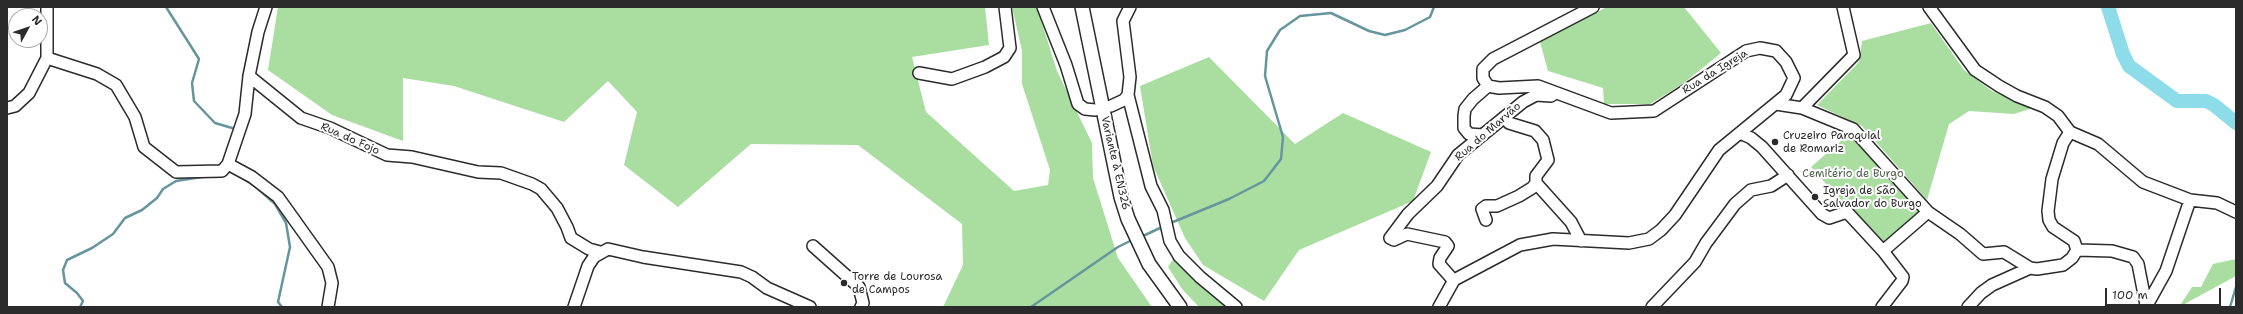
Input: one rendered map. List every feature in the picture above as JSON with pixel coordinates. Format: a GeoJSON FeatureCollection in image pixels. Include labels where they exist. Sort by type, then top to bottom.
{"type":"FeatureCollection","features":[{"type":"Feature","properties":{"kind":"main road","name":"Variante à EN326"},"geometry":{"type":"LineString","coordinates":[[1082,7],[1121,197],[1128,219],[1149,264],[1180,307]]}},
{"type":"Feature","properties":{"kind":"street"},"geometry":{"type":"LineString","coordinates":[[7,108],[15,106],[29,93],[48,58],[47,7]]}},
{"type":"Feature","properties":{"kind":"street"},"geometry":{"type":"LineString","coordinates":[[48,58],[98,74],[116,85],[135,117],[144,147],[176,172],[222,171],[228,164],[245,114],[249,76],[258,32],[266,7]]}},
{"type":"Feature","properties":{"kind":"street"},"geometry":{"type":"LineString","coordinates":[[919,73],[952,79],[985,67],[1004,57],[1010,48],[1005,7]]}},
{"type":"Feature","properties":{"kind":"street"},"geometry":{"type":"LineString","coordinates":[[1043,7],[1066,65],[1078,104],[1085,109],[1095,110]]}},
{"type":"Feature","properties":{"kind":"street"},"geometry":{"type":"LineString","coordinates":[[1130,7],[1124,21],[1130,77],[1128,95],[1151,186],[1163,210],[1170,241],[1179,256],[1200,277],[1236,307]]}},
{"type":"Feature","properties":{"kind":"street"},"geometry":{"type":"LineString","coordinates":[[1483,135],[1469,134],[1464,128],[1464,116],[1466,109],[1473,99],[1488,86],[1483,78],[1483,69],[1493,59],[1593,7]]}},
{"type":"Feature","properties":{"kind":"street"},"geometry":{"type":"LineString","coordinates":[[1802,108],[1854,56],[1844,7]]}},
{"type":"Feature","properties":{"kind":"street"},"geometry":{"type":"LineString","coordinates":[[1930,7],[1975,70],[2017,96],[2045,107],[2058,116],[2070,132],[2098,144],[2143,182],[2190,200],[2217,203],[2236,212]]}},
{"type":"Feature","properties":{"kind":"street","name":"Rua da Igreja"},"geometry":{"type":"LineString","coordinates":[[1439,307],[1454,282],[1520,245],[1553,239],[1629,243],[1649,239],[1662,230],[1675,215],[1719,150],[1786,96],[1794,78],[1786,62],[1776,51],[1760,48],[1746,51],[1654,111],[1611,113],[1538,86],[1499,88],[1488,86]]}},
{"type":"Feature","properties":{"kind":"street","name":"Rua do Fojo"},"geometry":{"type":"LineString","coordinates":[[249,76],[301,118],[330,128],[387,155],[412,157],[478,172],[501,173],[532,184],[541,189],[557,208],[568,227],[571,238],[589,249],[600,252]]}},
{"type":"Feature","properties":{"kind":"street","name":"Rua do Marvão"},"geometry":{"type":"LineString","coordinates":[[1454,282],[1439,264],[1440,258],[1448,246],[1445,242],[1407,234],[1394,240],[1390,238],[1408,214],[1437,186],[1458,155],[1523,102],[1536,95],[1551,96],[1555,92]]}},
{"type":"Feature","properties":{"kind":"street"},"geometry":{"type":"LineString","coordinates":[[1111,106],[1124,100],[1128,95]]}},
{"type":"Feature","properties":{"kind":"street"},"geometry":{"type":"LineString","coordinates":[[1776,104],[1802,108],[1853,129],[1928,212],[1960,234],[1983,254],[2004,252],[2030,268],[2037,269],[2064,265],[2072,258],[2077,250]]}},
{"type":"Feature","properties":{"kind":"street"},"geometry":{"type":"LineString","coordinates":[[1486,220],[1482,209],[1486,206],[1497,206],[1532,188],[1536,183],[1536,176],[1548,160],[1543,140],[1535,131],[1509,123],[1505,117]]}},
{"type":"Feature","properties":{"kind":"street"},"geometry":{"type":"LineString","coordinates":[[2070,132],[2063,143],[2052,179],[2048,211],[2049,220],[2054,227],[2074,241],[2077,250]]}},
{"type":"Feature","properties":{"kind":"street"},"geometry":{"type":"LineString","coordinates":[[1740,133],[1752,138],[1762,147],[1788,174],[1822,214],[1829,218],[1847,212],[1883,251],[1903,277],[1902,281],[1882,307]]}},
{"type":"Feature","properties":{"kind":"street"},"geometry":{"type":"LineString","coordinates":[[228,164],[252,177],[278,197],[328,266],[332,283],[328,307]]}},
{"type":"Feature","properties":{"kind":"street"},"geometry":{"type":"LineString","coordinates":[[1652,307],[1695,262],[1706,243],[1735,204],[1751,190],[1771,186],[1788,174]]}},
{"type":"Feature","properties":{"kind":"street"},"geometry":{"type":"LineString","coordinates":[[1536,183],[1571,222],[1581,241]]}},
{"type":"Feature","properties":{"kind":"street"},"geometry":{"type":"LineString","coordinates":[[2146,306],[2166,271],[2190,200]]}},
{"type":"Feature","properties":{"kind":"street"},"geometry":{"type":"LineString","coordinates":[[1883,251],[1928,212]]}},
{"type":"Feature","properties":{"kind":"street"},"geometry":{"type":"LineString","coordinates":[[813,246],[859,287],[863,303],[861,307]]}},
{"type":"Feature","properties":{"kind":"street"},"geometry":{"type":"LineString","coordinates":[[574,307],[588,266],[594,257],[600,252],[608,249],[643,257],[740,272],[752,277],[767,288],[810,307]]}},
{"type":"Feature","properties":{"kind":"street"},"geometry":{"type":"LineString","coordinates":[[2077,250],[2112,251],[2133,258],[2138,264],[2146,306]]}},
{"type":"Feature","properties":{"kind":"street"},"geometry":{"type":"LineString","coordinates":[[1968,307],[1992,285],[2030,268]]}},
{"type":"Feature","properties":{"kind":"green space"},"geometry":{"type":"Polygon","coordinates":[[[278,7],[985,7],[989,45],[912,57],[926,112],[1014,191],[1048,185],[1050,170],[1022,84],[1022,51],[1012,7],[1037,7],[1057,71],[1092,143],[1093,178],[1118,258],[1152,307],[943,307],[963,265],[962,224],[858,145],[751,144],[678,207],[624,165],[637,112],[608,81],[564,122],[454,86],[403,78],[403,141],[332,115],[268,70],[278,7]]]}},
{"type":"Feature","properties":{"kind":"green space"},"geometry":{"type":"Polygon","coordinates":[[[1607,7],[1684,7],[1721,53],[1684,83],[1650,104],[1604,104],[1603,88],[1548,71],[1540,42],[1607,7]]]}},
{"type":"Feature","properties":{"kind":"green space"},"geometry":{"type":"Polygon","coordinates":[[[1931,23],[1964,70],[1992,91],[2033,108],[2014,114],[1969,111],[1949,124],[1927,200],[1862,126],[1817,105],[1859,62],[1862,41],[1931,23]]]}},
{"type":"Feature","properties":{"kind":"green space"},"geometry":{"type":"Polygon","coordinates":[[[1209,57],[1295,144],[1343,113],[1431,152],[1413,201],[1299,250],[1264,301],[1203,265],[1185,238],[1153,166],[1140,86],[1209,57]]]}},
{"type":"Feature","properties":{"kind":"green space","name":"Cemitério de Burgo"},"geometry":{"type":"Polygon","coordinates":[[[1851,132],[1922,212],[1882,247],[1811,167],[1851,132]]]}},
{"type":"Feature","properties":{"kind":"green space"},"geometry":{"type":"Polygon","coordinates":[[[1173,259],[1200,286],[1225,307],[1199,307],[1182,289],[1168,267],[1173,259]]]}},
{"type":"Feature","properties":{"kind":"green space"},"geometry":{"type":"Polygon","coordinates":[[[2236,259],[2236,276],[2179,307],[2192,287],[2201,287],[2213,264],[2236,259]]]}},
{"type":"Feature","properties":{"kind":"waterway"},"geometry":{"type":"LineString","coordinates":[[166,7],[199,59],[192,83],[194,101],[215,123],[232,128]]}},
{"type":"Feature","properties":{"kind":"waterway"},"geometry":{"type":"LineString","coordinates":[[1173,222],[1229,199],[1264,181],[1281,159],[1283,137],[1265,76],[1267,51],[1280,30],[1300,16],[1331,13],[1369,31],[1385,35],[1405,30],[1430,17],[1434,7]]}},
{"type":"Feature","properties":{"kind":"waterway"},"geometry":{"type":"LineString","coordinates":[[2108,7],[2123,54],[2129,66],[2177,101],[2206,101],[2214,105],[2236,123]]}},
{"type":"Feature","properties":{"kind":"waterway"},"geometry":{"type":"LineString","coordinates":[[226,174],[231,170],[256,187],[275,204],[286,223],[290,247],[278,302],[282,307]]}},
{"type":"Feature","properties":{"kind":"waterway"},"geometry":{"type":"LineString","coordinates":[[80,307],[83,301],[77,293],[65,283],[63,270],[67,260],[92,248],[113,234],[125,218],[142,210],[157,198],[163,189],[176,181],[208,176]]}},
{"type":"Feature","properties":{"kind":"waterway"},"geometry":{"type":"LineString","coordinates":[[1143,236],[1160,228]]}},
{"type":"Feature","properties":{"kind":"waterway"},"geometry":{"type":"LineString","coordinates":[[1031,307],[1118,247],[1130,241]]}},
{"type":"Feature","properties":{"kind":"waterway"},"geometry":{"type":"LineString","coordinates":[[2230,307],[2236,287]]}},
{"type":"Feature","properties":{"kind":"place","name":"Cruzeiro Paroquial de Romariz"},"geometry":{"type":"Point","coordinates":[1775,142]}},
{"type":"Feature","properties":{"kind":"place","name":"Igreja de São Salvador do Burgo"},"geometry":{"type":"Point","coordinates":[1815,197]}},
{"type":"Feature","properties":{"kind":"place","name":"Torre de Lourosa de Campos"},"geometry":{"type":"Point","coordinates":[844,283]}}]}
